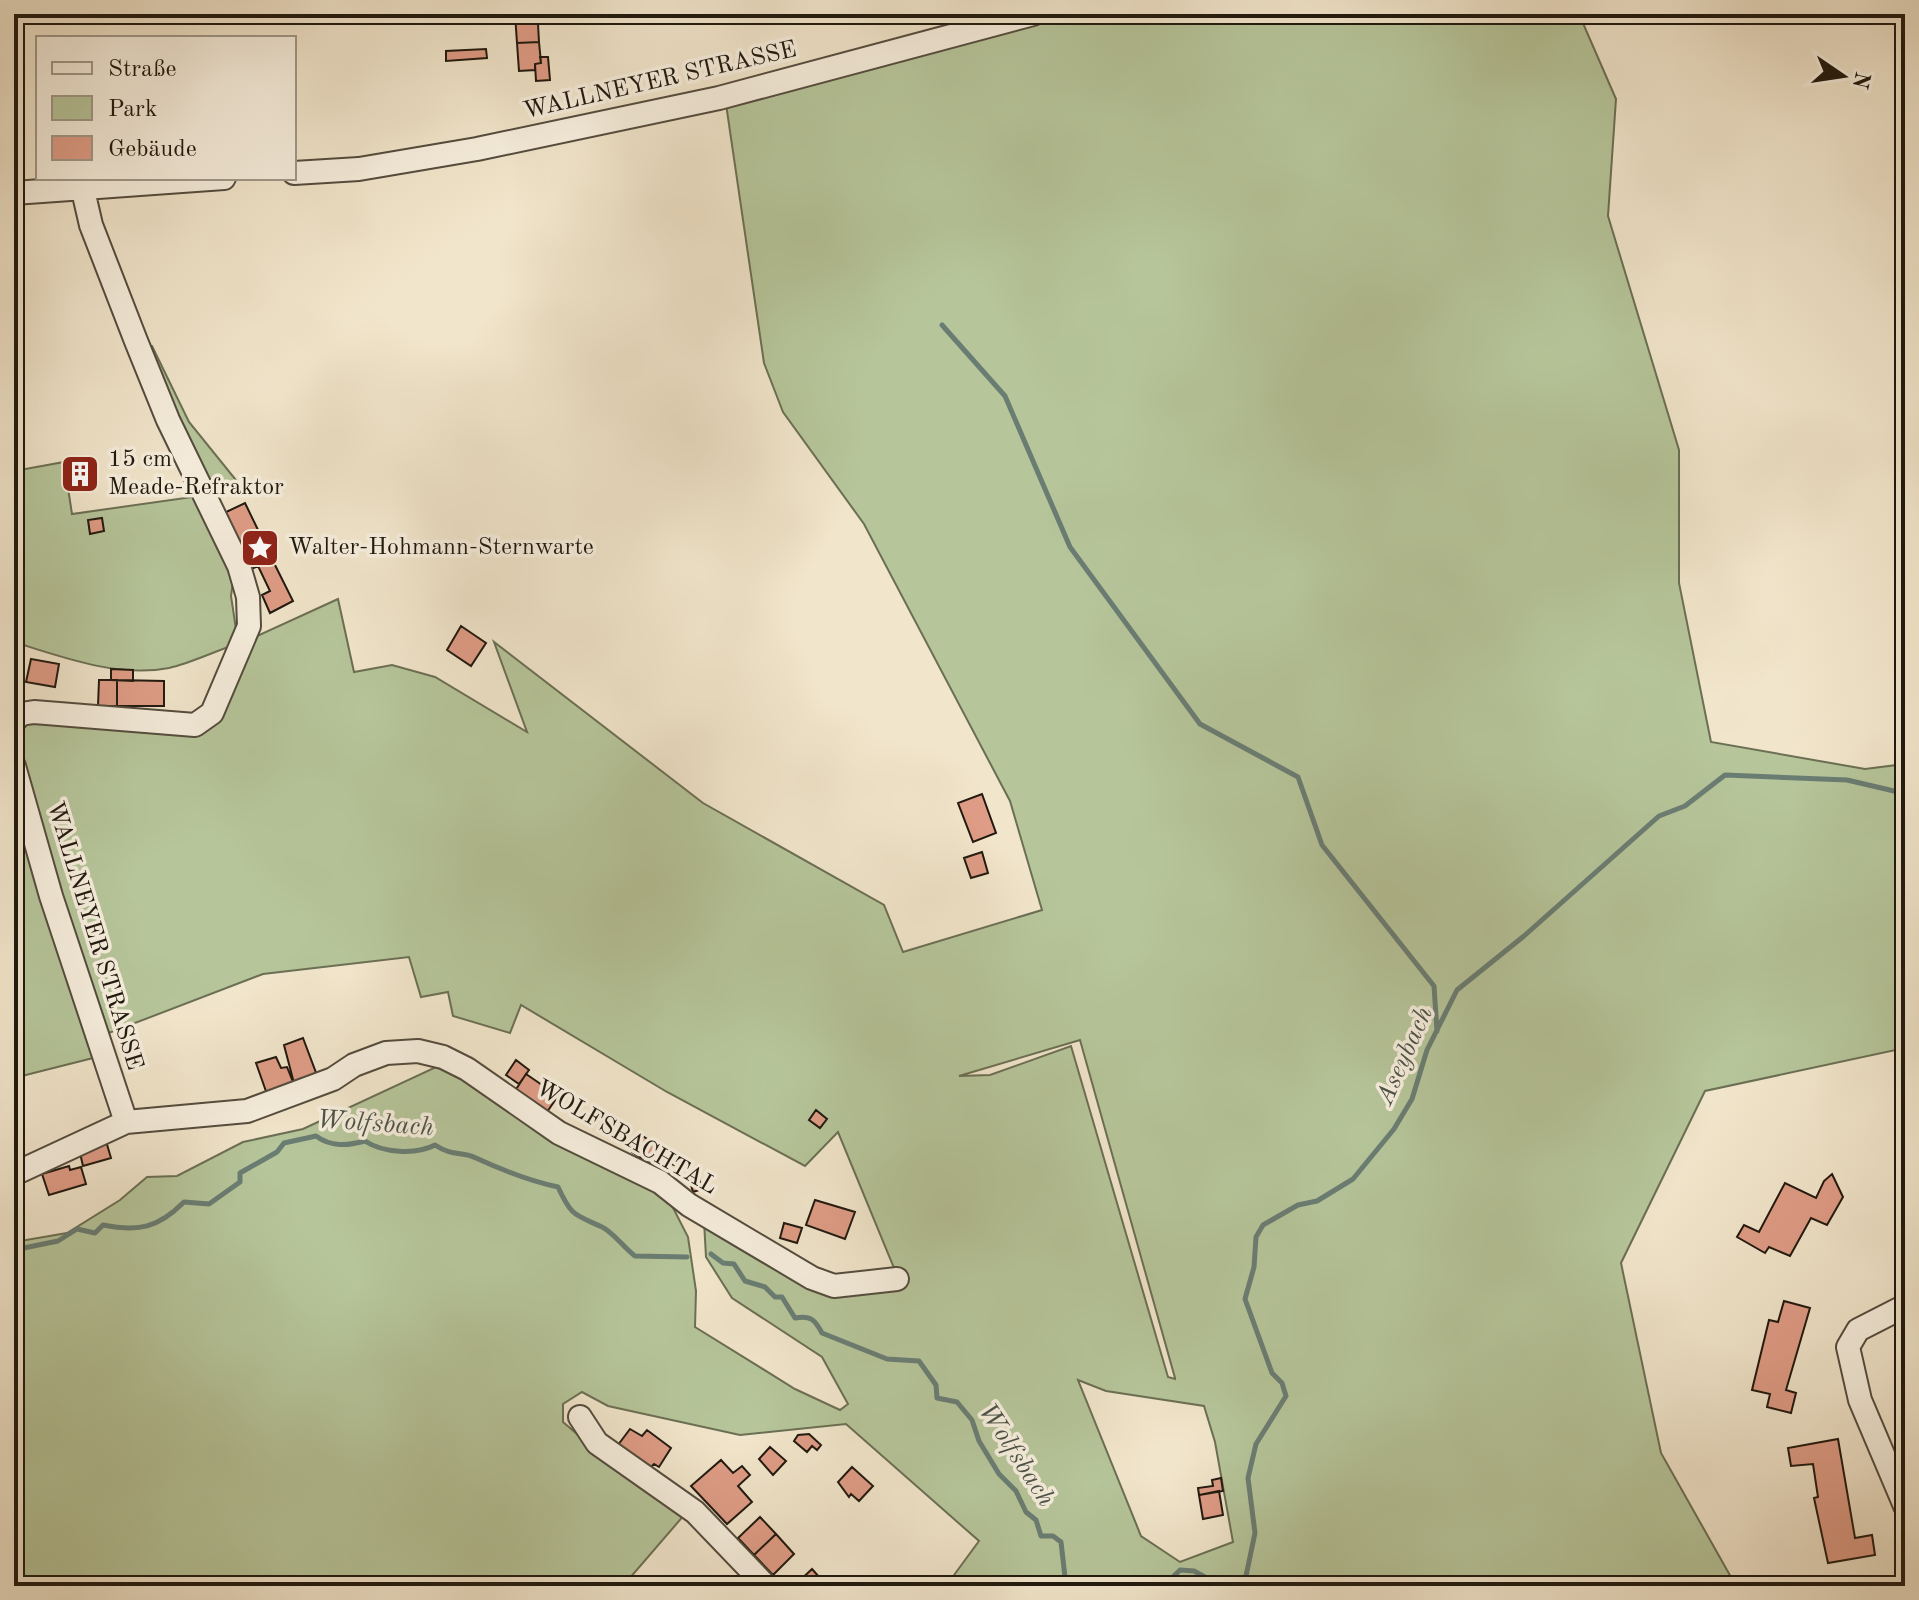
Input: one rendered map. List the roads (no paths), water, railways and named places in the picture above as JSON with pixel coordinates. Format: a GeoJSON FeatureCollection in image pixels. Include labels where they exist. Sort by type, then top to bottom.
{"type":"FeatureCollection","features":[{"type":"Feature","properties":{"kind":"street","name":"WALLNEYER STRASSE"},"geometry":{"type":"LineString","coordinates":[[296,173],[359,169],[477,149],[719,98],[1033,14]]}},
{"type":"Feature","properties":{"kind":"street"},"geometry":{"type":"LineString","coordinates":[[14,193],[188,180]]}},
{"type":"Feature","properties":{"kind":"street"},"geometry":{"type":"LineString","coordinates":[[14,721],[21,714],[34,712],[195,725],[212,713],[249,626],[248,597],[239,566],[168,420],[91,225],[82,186]]}},
{"type":"Feature","properties":{"kind":"street","name":"WALLNEYER STRASSE"},"geometry":{"type":"LineString","coordinates":[[14,766],[51,896],[126,1122]]}},
{"type":"Feature","properties":{"kind":"street","name":"WOLFSBACHTAL"},"geometry":{"type":"LineString","coordinates":[[14,1174],[126,1122],[247,1111],[333,1079],[354,1065],[386,1053],[418,1051],[443,1057],[467,1069],[559,1133],[660,1182],[689,1205],[812,1278],[834,1286],[897,1279]]}},
{"type":"Feature","properties":{"kind":"street"},"geometry":{"type":"LineString","coordinates":[[1905,1306],[1858,1330],[1848,1347],[1860,1400],[1905,1506]]}},
{"type":"Feature","properties":{"kind":"street"},"geometry":{"type":"LineString","coordinates":[[580,1417],[597,1443],[695,1512],[766,1586]]}},
{"type":"Feature","properties":{"kind":"waterway"},"geometry":{"type":"LineString","coordinates":[[942,325],[1005,396],[1070,547],[1200,724],[1298,777],[1322,845],[1434,986],[1437,1031]]}},
{"type":"Feature","properties":{"kind":"waterway","name":"Aseybach"},"geometry":{"type":"LineString","coordinates":[[1246,1576],[1255,1533],[1248,1478],[1256,1444],[1286,1396],[1282,1383],[1272,1373],[1245,1299],[1254,1267],[1256,1237],[1263,1225],[1298,1205],[1317,1201],[1353,1179],[1394,1129],[1412,1099],[1427,1050],[1457,990],[1524,936],[1659,816],[1685,806],[1725,775],[1847,780],[1894,791],[1905,787]]}},
{"type":"Feature","properties":{"kind":"waterway","name":"Wolfsbach"},"geometry":{"type":"LineString","coordinates":[[14,1250],[58,1241],[77,1229],[95,1233],[103,1225],[127,1228],[147,1226],[165,1218],[184,1202],[209,1204],[240,1182],[240,1173],[277,1152],[284,1143],[316,1136],[333,1144],[365,1141],[400,1151],[435,1145],[471,1156],[516,1175],[558,1187],[579,1217],[606,1229],[635,1256],[687,1257]]}},
{"type":"Feature","properties":{"kind":"waterway","name":"Wolfsbach"},"geometry":{"type":"LineString","coordinates":[[711,1254],[723,1263],[734,1264],[745,1281],[765,1287],[775,1297],[782,1297],[795,1318],[812,1320],[822,1333],[887,1359],[919,1361],[936,1385],[937,1398],[957,1402],[972,1420],[979,1441],[999,1474],[1016,1491],[1026,1512],[1036,1520],[1041,1536],[1053,1536],[1061,1542],[1066,1586]]}},
{"type":"Feature","properties":{"kind":"waterway","name":"Wolfsbach"},"geometry":{"type":"LineString","coordinates":[[1164,1586],[1180,1570],[1194,1571],[1221,1586]]}},
{"type":"Feature","properties":{"kind":"waterway","name":"Wolfsbach"},"geometry":{"type":"LineString","coordinates":[[1246,1576],[1252,1586]]}},
{"type":"Feature","properties":{"kind":"waterway","name":"Wolfsbach"},"geometry":{"type":"LineString","coordinates":[[1222,1586],[1246,1576]]}},
{"type":"Feature","properties":{"kind":"place","name":"15 cm Meade-Refraktor"},"geometry":{"type":"Point","coordinates":[80,474]}},
{"type":"Feature","properties":{"kind":"place","name":"Walter-Hohmann-Sternwarte"},"geometry":{"type":"Point","coordinates":[260,548]}}]}
